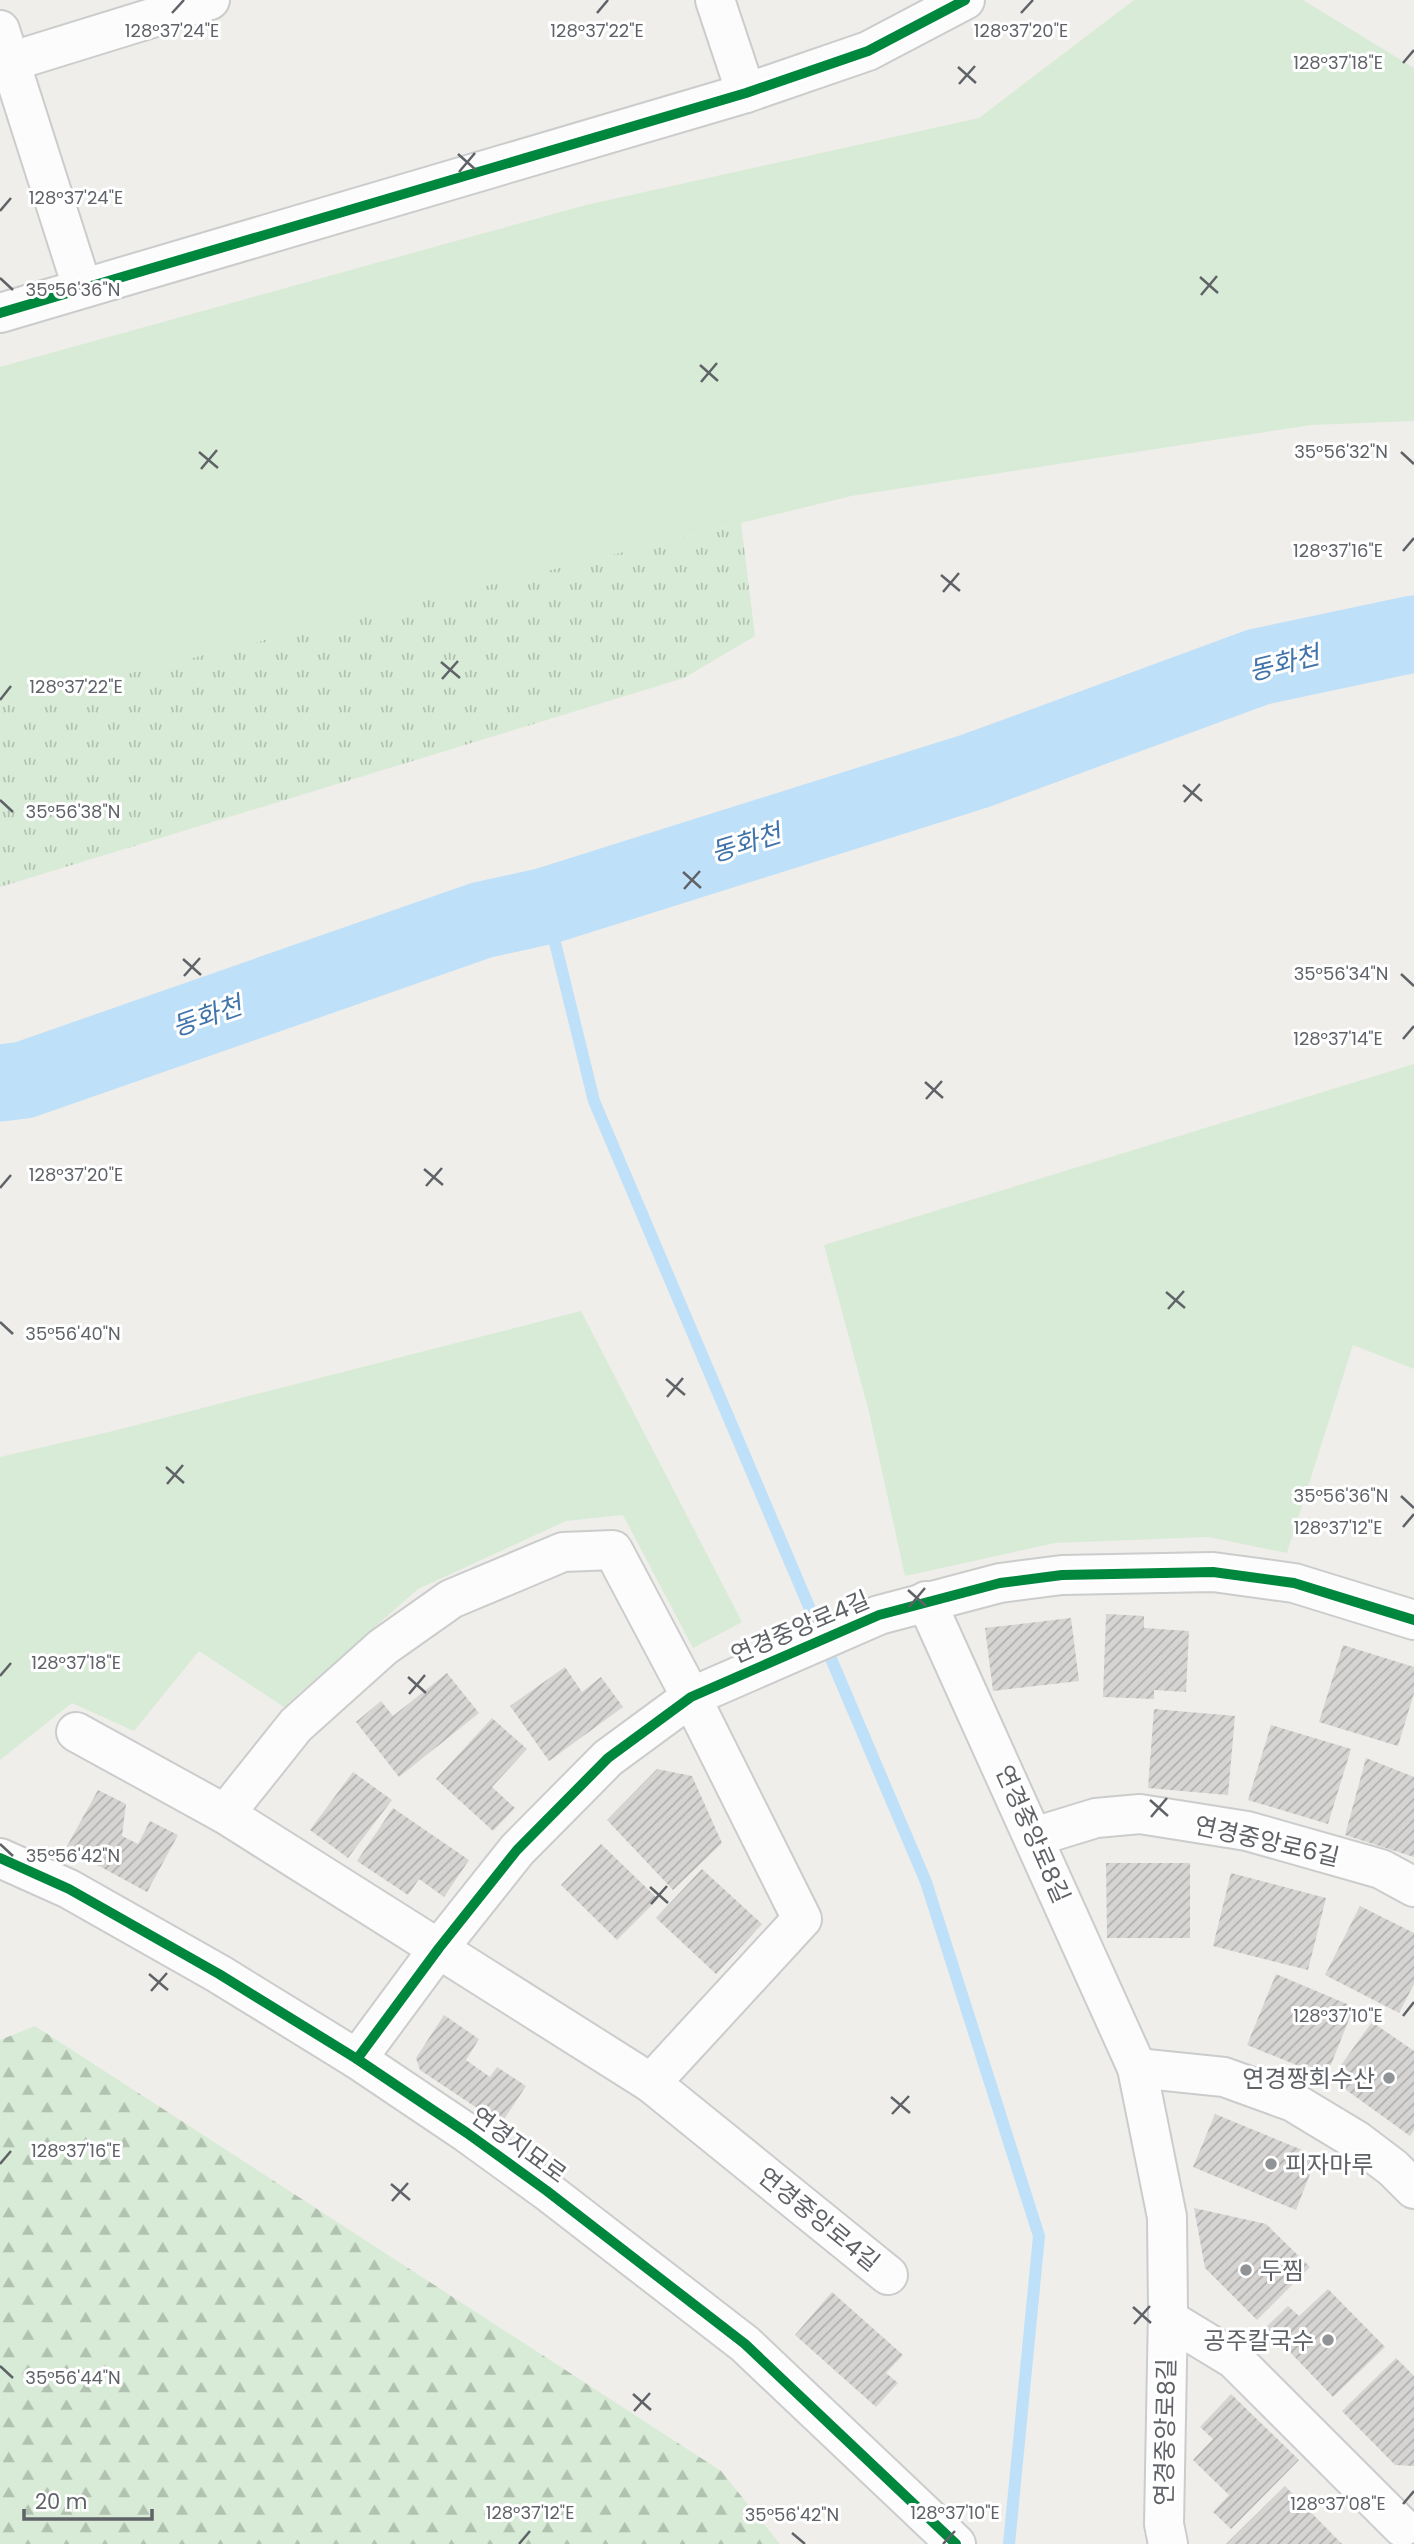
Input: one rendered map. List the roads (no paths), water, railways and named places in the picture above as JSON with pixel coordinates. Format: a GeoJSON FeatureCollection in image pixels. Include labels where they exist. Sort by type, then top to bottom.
{"type":"FeatureCollection","features":[{"type":"Feature","properties":{"kind":"street"},"geometry":{"type":"LineString","coordinates":[[82,287],[3,52],[210,0]]}},
{"type":"Feature","properties":{"kind":"street"},"geometry":{"type":"LineString","coordinates":[[715,0],[746,93]]}},
{"type":"Feature","properties":{"kind":"street"},"geometry":{"type":"LineString","coordinates":[[0,313],[746,93],[868,51],[965,0]]}},
{"type":"Feature","properties":{"kind":"street"},"geometry":{"type":"LineString","coordinates":[[225,1814],[296,1725],[383,1647],[451,1599],[563,1552],[613,1549],[707,1690],[802,1919],[651,2083]]}},
{"type":"Feature","properties":{"kind":"street","name":"연경중앙로4길"},"geometry":{"type":"LineString","coordinates":[[357,2059],[439,1948],[517,1850],[608,1758],[707,1690],[879,1615],[1000,1583],[1062,1575],[1213,1572],[1294,1583],[1413,1617]]}},
{"type":"Feature","properties":{"kind":"street","name":"연경중앙로8길"},"geometry":{"type":"LineString","coordinates":[[926,1601],[1137,2068],[1167,2217],[1164,2524],[1168,2544]]}},
{"type":"Feature","properties":{"kind":"street","name":"연경중앙로4길"},"geometry":{"type":"LineString","coordinates":[[76,1732],[225,1814],[651,2083],[888,2275]]}},
{"type":"Feature","properties":{"kind":"street","name":"연경중앙로6길"},"geometry":{"type":"LineString","coordinates":[[1034,1837],[1096,1818],[1140,1814],[1247,1831],[1381,1869],[1414,1886]]}},
{"type":"Feature","properties":{"kind":"street","name":"연경지묘로"},"geometry":{"type":"LineString","coordinates":[[0,1858],[69,1889],[185,1954],[357,2059],[467,2133],[547,2191],[745,2344],[956,2544]]}},
{"type":"Feature","properties":{"kind":"street"},"geometry":{"type":"LineString","coordinates":[[1137,2068],[1224,2077],[1293,2102],[1356,2140],[1393,2168],[1414,2189]]}},
{"type":"Feature","properties":{"kind":"street","name":"연경중앙로8길"},"geometry":{"type":"LineString","coordinates":[[1168,2319],[1234,2359],[1400,2529]]}},
{"type":"Feature","properties":{"kind":"waterway","name":"동화천"},"geometry":{"type":"LineString","coordinates":[[0,1083],[24,1080],[482,920],[546,906],[975,771],[1258,667],[1414,634]]}},
{"type":"Feature","properties":{"kind":"waterway"},"geometry":{"type":"LineString","coordinates":[[546,906],[594,1101],[926,1882],[1039,2236],[1009,2544]]}},
{"type":"Feature","properties":{"kind":"place","name":"연경짱회수산"},"geometry":{"type":"Point","coordinates":[1389,2078]}},
{"type":"Feature","properties":{"kind":"place","name":"피자마루"},"geometry":{"type":"Point","coordinates":[1271,2164]}},
{"type":"Feature","properties":{"kind":"place","name":"두찜"},"geometry":{"type":"Point","coordinates":[1246,2270]}},
{"type":"Feature","properties":{"kind":"place","name":"공주칼국수"},"geometry":{"type":"Point","coordinates":[1328,2340]}}]}
